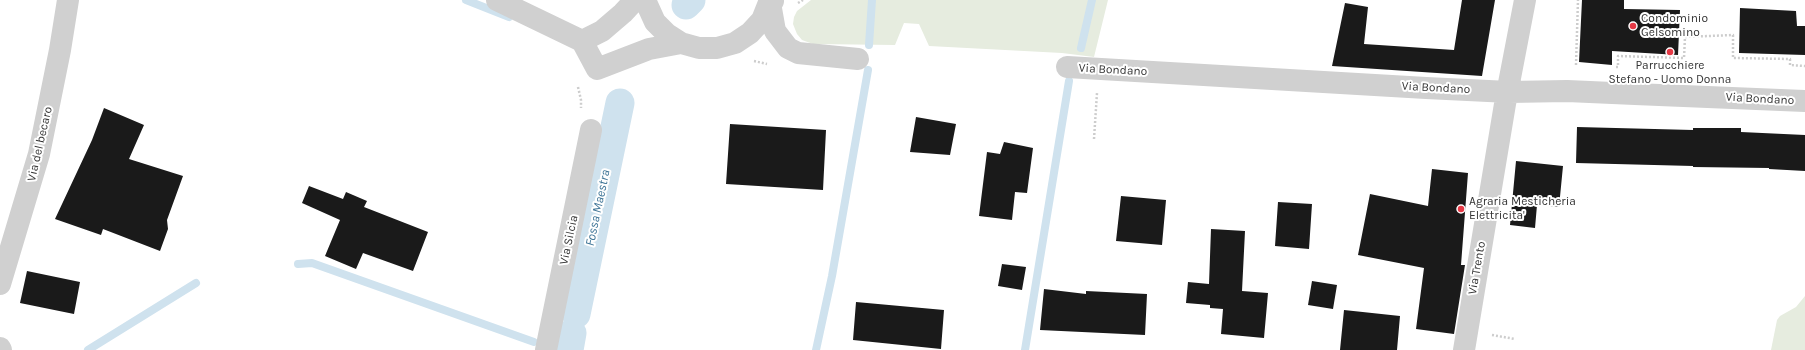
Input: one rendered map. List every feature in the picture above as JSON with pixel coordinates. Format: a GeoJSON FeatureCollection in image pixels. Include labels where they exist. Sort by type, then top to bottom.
{"type":"FeatureCollection","features":[{"type":"Feature","properties":{"kind":"street","name":"Via del becaro"},"geometry":{"type":"LineString","coordinates":[[0,284],[39,154],[60,50],[68,0]]}},
{"type":"Feature","properties":{"kind":"street"},"geometry":{"type":"LineString","coordinates":[[497,0],[582,41],[597,69],[649,49],[681,43]]}},
{"type":"Feature","properties":{"kind":"street"},"geometry":{"type":"LineString","coordinates":[[582,41],[602,31],[623,14],[635,0]]}},
{"type":"Feature","properties":{"kind":"street"},"geometry":{"type":"LineString","coordinates":[[645,0],[655,22],[667,34],[681,43],[699,48],[717,48],[735,43],[750,33],[762,20],[772,1]]}},
{"type":"Feature","properties":{"kind":"street","name":"Via Trento"},"geometry":{"type":"LineString","coordinates":[[1464,350],[1525,0]]}},
{"type":"Feature","properties":{"kind":"street"},"geometry":{"type":"LineString","coordinates":[[772,1],[775,31],[788,48],[798,54],[858,59]]}},
{"type":"Feature","properties":{"kind":"street","name":"Via Bondano"},"geometry":{"type":"LineString","coordinates":[[1067,67],[1509,92],[1567,91],[1805,101]]}},
{"type":"Feature","properties":{"kind":"street","name":"Via Silcia"},"geometry":{"type":"LineString","coordinates":[[546,350],[591,130]]}},
{"type":"Feature","properties":{"kind":"path"},"geometry":{"type":"LineString","coordinates":[[1578,0],[1576,67],[1583,67]]}},
{"type":"Feature","properties":{"kind":"path"},"geometry":{"type":"LineString","coordinates":[[1611,67],[1618,67],[1618,56],[1684,58],[1685,36],[1733,36],[1733,58],[1790,59],[1790,65],[1805,66]]}},
{"type":"Feature","properties":{"kind":"path"},"geometry":{"type":"LineString","coordinates":[[1094,139],[1099,69]]}},
{"type":"Feature","properties":{"kind":"shaded area"},"geometry":{"type":"Polygon","coordinates":[[[811,0],[1108,0],[1094,57],[1062,53],[929,46],[919,24],[904,23],[895,45],[813,44],[802,40],[797,34],[793,24],[797,11],[811,0]]]}},
{"type":"Feature","properties":{"kind":"shaded area"},"geometry":{"type":"Polygon","coordinates":[[[1805,296],[1805,350],[1771,350],[1777,320],[1780,316],[1796,307],[1805,296]]]}},
{"type":"Feature","properties":{"kind":"building"},"geometry":{"type":"Polygon","coordinates":[[[1462,0],[1495,0],[1482,76],[1332,66],[1345,3],[1368,7],[1364,44],[1454,50],[1462,0]]]}},
{"type":"Feature","properties":{"kind":"building","name":"Condominio Gelsomino"},"geometry":{"type":"Polygon","coordinates":[[[1582,0],[1624,0],[1624,9],[1680,10],[1678,55],[1612,51],[1612,65],[1579,62],[1582,0]]]}},
{"type":"Feature","properties":{"kind":"building","name":"Condominio Gelsomino"},"geometry":{"type":"Polygon","coordinates":[[[1740,8],[1796,11],[1797,26],[1805,26],[1805,55],[1739,53],[1740,8]]]}},
{"type":"Feature","properties":{"kind":"building"},"geometry":{"type":"Polygon","coordinates":[[[104,108],[144,125],[129,159],[183,176],[167,220],[168,229],[160,251],[103,229],[101,235],[55,219],[92,140],[104,108]]]}},
{"type":"Feature","properties":{"kind":"building"},"geometry":{"type":"Polygon","coordinates":[[[916,117],[956,124],[950,155],[910,152],[916,117]]]}},
{"type":"Feature","properties":{"kind":"building"},"geometry":{"type":"Polygon","coordinates":[[[730,124],[826,130],[823,190],[726,184],[730,124]]]}},
{"type":"Feature","properties":{"kind":"building"},"geometry":{"type":"Polygon","coordinates":[[[1577,127],[1693,130],[1693,128],[1741,128],[1741,132],[1805,135],[1805,171],[1769,168],[1576,163],[1577,127]]]}},
{"type":"Feature","properties":{"kind":"building"},"geometry":{"type":"Polygon","coordinates":[[[1004,142],[1033,148],[1027,193],[1015,192],[1012,220],[979,216],[987,152],[1000,154],[1004,142]]]}},
{"type":"Feature","properties":{"kind":"building"},"geometry":{"type":"Polygon","coordinates":[[[1516,161],[1563,166],[1559,207],[1537,205],[1535,228],[1510,225],[1516,161]]]}},
{"type":"Feature","properties":{"kind":"building"},"geometry":{"type":"Polygon","coordinates":[[[1432,169],[1468,173],[1461,265],[1465,265],[1454,334],[1416,329],[1424,268],[1358,255],[1370,194],[1428,206],[1432,169]]]}},
{"type":"Feature","properties":{"kind":"building"},"geometry":{"type":"Polygon","coordinates":[[[309,186],[343,199],[346,192],[367,201],[364,207],[428,232],[413,271],[363,253],[356,269],[325,256],[340,220],[302,203],[309,186]]]}},
{"type":"Feature","properties":{"kind":"building"},"geometry":{"type":"Polygon","coordinates":[[[1121,196],[1166,200],[1162,245],[1116,241],[1121,196]]]}},
{"type":"Feature","properties":{"kind":"building"},"geometry":{"type":"Polygon","coordinates":[[[1278,202],[1312,204],[1309,249],[1275,246],[1278,202]]]}},
{"type":"Feature","properties":{"kind":"building"},"geometry":{"type":"Polygon","coordinates":[[[1211,229],[1245,231],[1242,291],[1268,293],[1264,338],[1221,334],[1223,309],[1210,308],[1210,305],[1186,303],[1188,282],[1209,284],[1211,229]]]}},
{"type":"Feature","properties":{"kind":"building"},"geometry":{"type":"Polygon","coordinates":[[[1002,264],[1026,267],[1022,290],[998,286],[1002,264]]]}},
{"type":"Feature","properties":{"kind":"building"},"geometry":{"type":"Polygon","coordinates":[[[27,271],[80,282],[74,314],[20,303],[27,271]]]}},
{"type":"Feature","properties":{"kind":"building"},"geometry":{"type":"Polygon","coordinates":[[[1312,281],[1337,285],[1333,309],[1308,305],[1312,281]]]}},
{"type":"Feature","properties":{"kind":"building"},"geometry":{"type":"Polygon","coordinates":[[[1044,289],[1086,294],[1086,291],[1147,294],[1145,335],[1040,330],[1044,289]]]}},
{"type":"Feature","properties":{"kind":"building"},"geometry":{"type":"Polygon","coordinates":[[[856,302],[944,310],[941,349],[853,340],[856,302]]]}},
{"type":"Feature","properties":{"kind":"building"},"geometry":{"type":"Polygon","coordinates":[[[1344,310],[1400,316],[1397,350],[1340,350],[1344,310]]]}},
{"type":"Feature","properties":{"kind":"waterway"},"geometry":{"type":"LineString","coordinates":[[466,0],[509,17]]}},
{"type":"Feature","properties":{"kind":"waterway","name":"Fossa Maestra"},"geometry":{"type":"LineString","coordinates":[[686,5],[691,0]]}},
{"type":"Feature","properties":{"kind":"waterway"},"geometry":{"type":"LineString","coordinates":[[869,45],[872,0]]}},
{"type":"Feature","properties":{"kind":"waterway"},"geometry":{"type":"LineString","coordinates":[[1081,48],[1092,0]]}},
{"type":"Feature","properties":{"kind":"waterway"},"geometry":{"type":"LineString","coordinates":[[816,350],[832,276],[868,70]]}},
{"type":"Feature","properties":{"kind":"waterway"},"geometry":{"type":"LineString","coordinates":[[1025,350],[1069,81]]}},
{"type":"Feature","properties":{"kind":"waterway","name":"Fossa Maestra"},"geometry":{"type":"LineString","coordinates":[[576,314],[620,103]]}},
{"type":"Feature","properties":{"kind":"waterway"},"geometry":{"type":"LineString","coordinates":[[298,264],[312,263],[534,342]]}},
{"type":"Feature","properties":{"kind":"waterway"},"geometry":{"type":"LineString","coordinates":[[88,350],[196,283]]}},
{"type":"Feature","properties":{"kind":"waterway","name":"Fossa Maestra"},"geometry":{"type":"LineString","coordinates":[[569,350],[572,333]]}},
{"type":"Feature","properties":{"kind":"place","name":"Condominio Gelsomino"},"geometry":{"type":"Point","coordinates":[1633,26]}},
{"type":"Feature","properties":{"kind":"place","name":"Parrucchiere Stefano - Uomo Donna"},"geometry":{"type":"Point","coordinates":[1670,52]}},
{"type":"Feature","properties":{"kind":"place","name":"Agraria Mesticheria Elettricita'"},"geometry":{"type":"Point","coordinates":[1461,209]}}]}
